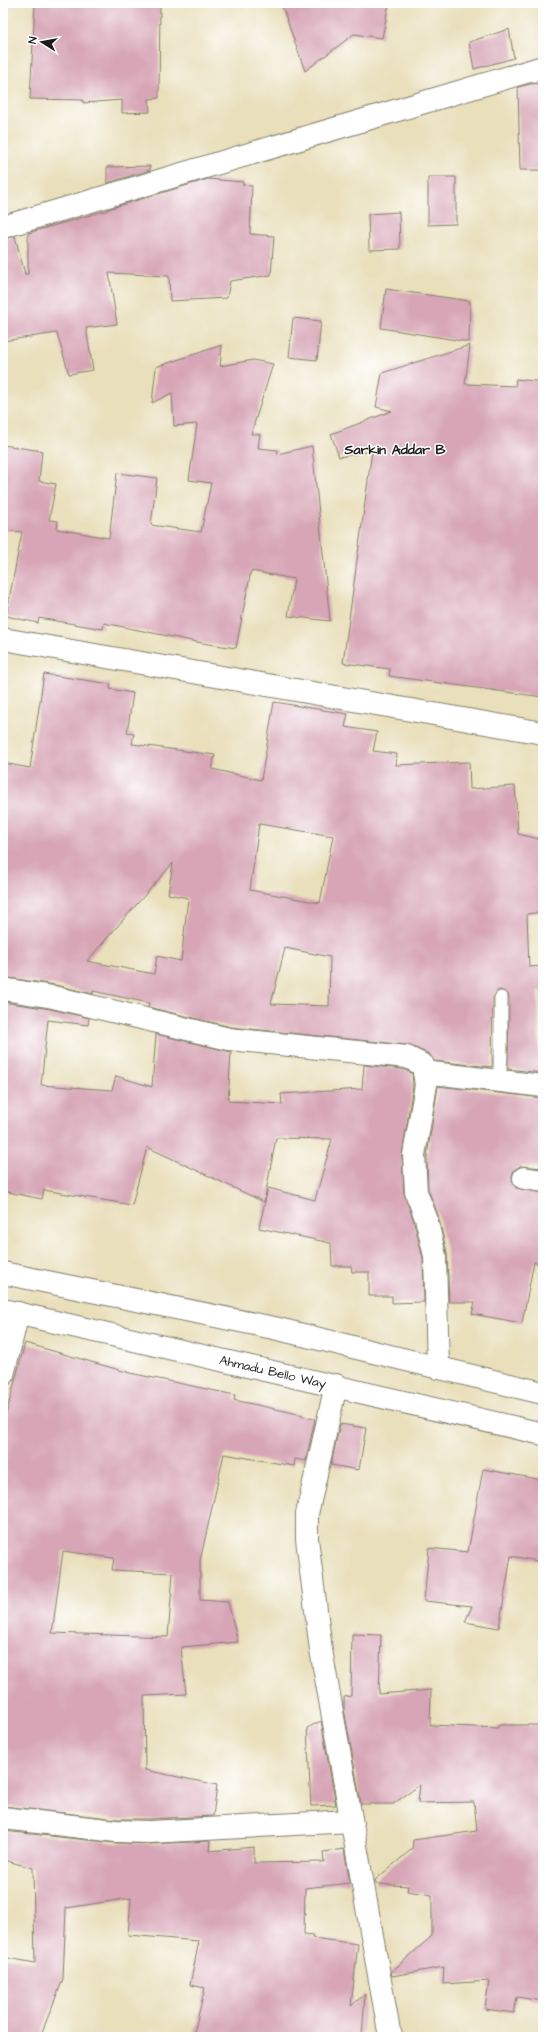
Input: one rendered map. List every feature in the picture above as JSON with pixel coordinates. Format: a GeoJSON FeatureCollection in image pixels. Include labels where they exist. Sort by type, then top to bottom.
{"type":"FeatureCollection","features":[{"type":"Feature","properties":{"kind":"main road"},"geometry":{"type":"LineString","coordinates":[[3,227],[543,67]]}},
{"type":"Feature","properties":{"kind":"main road"},"geometry":{"type":"LineString","coordinates":[[3,639],[543,734]]}},
{"type":"Feature","properties":{"kind":"main road"},"geometry":{"type":"LineString","coordinates":[[3,989],[53,996],[229,1039],[407,1057],[423,1065],[426,1085],[414,1155],[416,1192],[426,1218],[435,1256],[438,1368]]}},
{"type":"Feature","properties":{"kind":"main road"},"geometry":{"type":"LineString","coordinates":[[424,1072],[543,1086]]}},
{"type":"Feature","properties":{"kind":"main road"},"geometry":{"type":"LineString","coordinates":[[3,1273],[274,1328],[543,1393]]}},
{"type":"Feature","properties":{"kind":"main road"},"geometry":{"type":"LineString","coordinates":[[3,1375],[11,1311]]}},
{"type":"Feature","properties":{"kind":"main road","name":"Ahmadu Bello Way"},"geometry":{"type":"LineString","coordinates":[[11,1311],[543,1434]]}},
{"type":"Feature","properties":{"kind":"main road"},"geometry":{"type":"LineString","coordinates":[[336,1385],[307,1514],[307,1539],[321,1650],[389,2032],[392,2037]]}},
{"type":"Feature","properties":{"kind":"main road"},"geometry":{"type":"LineString","coordinates":[[3,1818],[109,1830],[150,1832],[351,1821]]}},
{"type":"Feature","properties":{"kind":"lane"},"geometry":{"type":"LineString","coordinates":[[499,1081],[501,1054],[501,998]]}},
{"type":"Feature","properties":{"kind":"building"},"geometry":{"type":"Polygon","coordinates":[[[35,3],[160,3],[159,98],[149,99],[150,112],[122,113],[122,100],[83,103],[83,100],[30,99],[35,3]]]}},
{"type":"Feature","properties":{"kind":"building"},"geometry":{"type":"Polygon","coordinates":[[[281,3],[389,3],[382,38],[354,34],[305,71],[281,3]]]}},
{"type":"Feature","properties":{"kind":"building"},"geometry":{"type":"Polygon","coordinates":[[[509,29],[514,58],[474,69],[469,42],[509,29]]]}},
{"type":"Feature","properties":{"kind":"building"},"geometry":{"type":"Polygon","coordinates":[[[543,83],[543,170],[520,170],[518,87],[543,83]]]}},
{"type":"Feature","properties":{"kind":"building"},"geometry":{"type":"Polygon","coordinates":[[[150,166],[150,170],[107,183],[107,167],[150,166]]]}},
{"type":"Feature","properties":{"kind":"building"},"geometry":{"type":"Polygon","coordinates":[[[428,177],[456,177],[456,224],[428,225],[428,177]]]}},
{"type":"Feature","properties":{"kind":"building"},"geometry":{"type":"Polygon","coordinates":[[[208,179],[243,182],[243,185],[252,186],[250,234],[274,236],[271,275],[230,281],[227,298],[170,301],[169,276],[109,273],[117,324],[86,328],[93,370],[69,374],[57,333],[3,341],[3,239],[15,236],[25,274],[28,274],[28,233],[208,179]]]}},
{"type":"Feature","properties":{"kind":"building"},"geometry":{"type":"Polygon","coordinates":[[[399,212],[400,249],[369,250],[368,214],[399,212]]]}},
{"type":"Feature","properties":{"kind":"building"},"geometry":{"type":"Polygon","coordinates":[[[386,289],[470,301],[469,342],[381,328],[386,289]]]}},
{"type":"Feature","properties":{"kind":"building"},"geometry":{"type":"Polygon","coordinates":[[[293,318],[321,321],[317,360],[289,357],[293,318]]]}},
{"type":"Feature","properties":{"kind":"building"},"geometry":{"type":"Polygon","coordinates":[[[222,345],[220,366],[253,360],[273,364],[251,434],[260,434],[258,448],[278,450],[277,454],[312,446],[330,621],[288,616],[294,579],[251,571],[236,648],[202,643],[104,623],[103,629],[39,618],[38,623],[6,616],[22,532],[3,530],[3,445],[42,451],[39,481],[56,484],[49,520],[58,521],[57,529],[109,538],[117,473],[157,478],[151,525],[201,532],[211,483],[189,480],[197,424],[174,426],[172,393],[152,403],[156,367],[222,345]]]}},
{"type":"Feature","properties":{"kind":"building"},"geometry":{"type":"Polygon","coordinates":[[[470,345],[465,384],[515,386],[516,379],[543,382],[543,616],[539,639],[543,640],[543,697],[389,676],[390,669],[343,663],[372,451],[339,457],[331,434],[392,411],[376,407],[382,373],[470,345]]]}},
{"type":"Feature","properties":{"kind":"building"},"geometry":{"type":"Polygon","coordinates":[[[44,674],[111,684],[110,689],[133,693],[127,733],[134,734],[132,744],[215,755],[212,769],[261,780],[274,702],[348,714],[345,727],[377,732],[373,751],[397,754],[396,765],[469,762],[470,789],[515,786],[518,834],[543,840],[543,912],[527,914],[529,967],[543,966],[543,991],[538,991],[539,1053],[543,1054],[542,1073],[508,1069],[509,998],[508,994],[501,990],[497,991],[493,998],[492,1067],[434,1061],[429,1054],[408,1045],[231,1027],[148,1007],[149,1003],[93,991],[93,994],[55,985],[3,977],[3,763],[30,768],[44,674]],[[259,824],[250,890],[320,903],[333,836],[259,824]],[[173,863],[87,961],[154,974],[157,956],[181,961],[188,898],[168,894],[173,863]],[[285,948],[271,1004],[329,1006],[330,957],[285,948]]]}},
{"type":"Feature","properties":{"kind":"building"},"geometry":{"type":"Polygon","coordinates":[[[3,1002],[51,1009],[89,1018],[88,1025],[48,1020],[41,1085],[112,1090],[116,1076],[152,1087],[156,1034],[231,1052],[228,1101],[282,1104],[281,1094],[362,1089],[364,1065],[403,1069],[412,1073],[413,1085],[402,1156],[404,1193],[414,1222],[423,1258],[424,1302],[392,1303],[392,1296],[369,1296],[369,1272],[352,1272],[351,1266],[332,1266],[331,1243],[259,1228],[268,1188],[315,1200],[332,1139],[276,1138],[264,1202],[147,1147],[132,1205],[44,1190],[42,1199],[3,1191],[3,1002]]]}},
{"type":"Feature","properties":{"kind":"building"},"geometry":{"type":"Polygon","coordinates":[[[438,1086],[543,1098],[543,1168],[520,1166],[514,1170],[512,1176],[513,1183],[516,1188],[543,1193],[543,1264],[534,1262],[522,1323],[472,1314],[475,1302],[449,1302],[447,1253],[438,1215],[428,1189],[427,1156],[438,1086]]]}},
{"type":"Feature","properties":{"kind":"building"},"geometry":{"type":"Polygon","coordinates":[[[25,1343],[130,1373],[235,1395],[234,1400],[315,1419],[306,1461],[295,1459],[294,1466],[224,1454],[200,1561],[200,1600],[228,1602],[238,1642],[181,1647],[186,1694],[144,1696],[145,1770],[217,1785],[213,1816],[117,1819],[3,1806],[3,1426],[25,1343]],[[63,1551],[52,1633],[168,1637],[173,1573],[112,1570],[114,1558],[63,1551]]]}},
{"type":"Feature","properties":{"kind":"building"},"geometry":{"type":"Polygon","coordinates":[[[340,1424],[366,1428],[359,1470],[331,1465],[340,1424]]]}},
{"type":"Feature","properties":{"kind":"building"},"geometry":{"type":"Polygon","coordinates":[[[483,1469],[543,1480],[543,1562],[511,1556],[499,1628],[465,1622],[472,1606],[424,1601],[429,1548],[468,1552],[483,1469]]]}},
{"type":"Feature","properties":{"kind":"building"},"geometry":{"type":"Polygon","coordinates":[[[352,1634],[381,1635],[379,1694],[431,1690],[430,1725],[498,1728],[498,1725],[543,1725],[543,2001],[517,1997],[514,2013],[485,2009],[489,1981],[443,1984],[444,1967],[392,1976],[391,1972],[432,1936],[432,1895],[407,1891],[408,1886],[376,1884],[375,1880],[412,1849],[413,1840],[477,1831],[474,1802],[418,1803],[420,1785],[393,1804],[361,1804],[344,1709],[344,1697],[351,1696],[352,1634]]]}},
{"type":"Feature","properties":{"kind":"building"},"geometry":{"type":"Polygon","coordinates":[[[321,1721],[336,1805],[311,1806],[307,1728],[321,1721]]]}},
{"type":"Feature","properties":{"kind":"building"},"geometry":{"type":"Polygon","coordinates":[[[3,1831],[116,1843],[151,1844],[210,1841],[209,1851],[254,1847],[254,1863],[324,1862],[323,1852],[344,1849],[350,1883],[305,1888],[304,1934],[313,1935],[312,1938],[358,1944],[351,2006],[365,1994],[362,2037],[193,2037],[205,1988],[190,1985],[199,1941],[128,1935],[131,1898],[66,1908],[63,1979],[40,2037],[3,2037],[3,1957],[35,1963],[33,1868],[3,1860],[3,1831]]]}},
{"type":"Feature","properties":{"kind":"district","name":"Sarkin Addar B"},"geometry":{"type":"Point","coordinates":[395,449]}}]}
